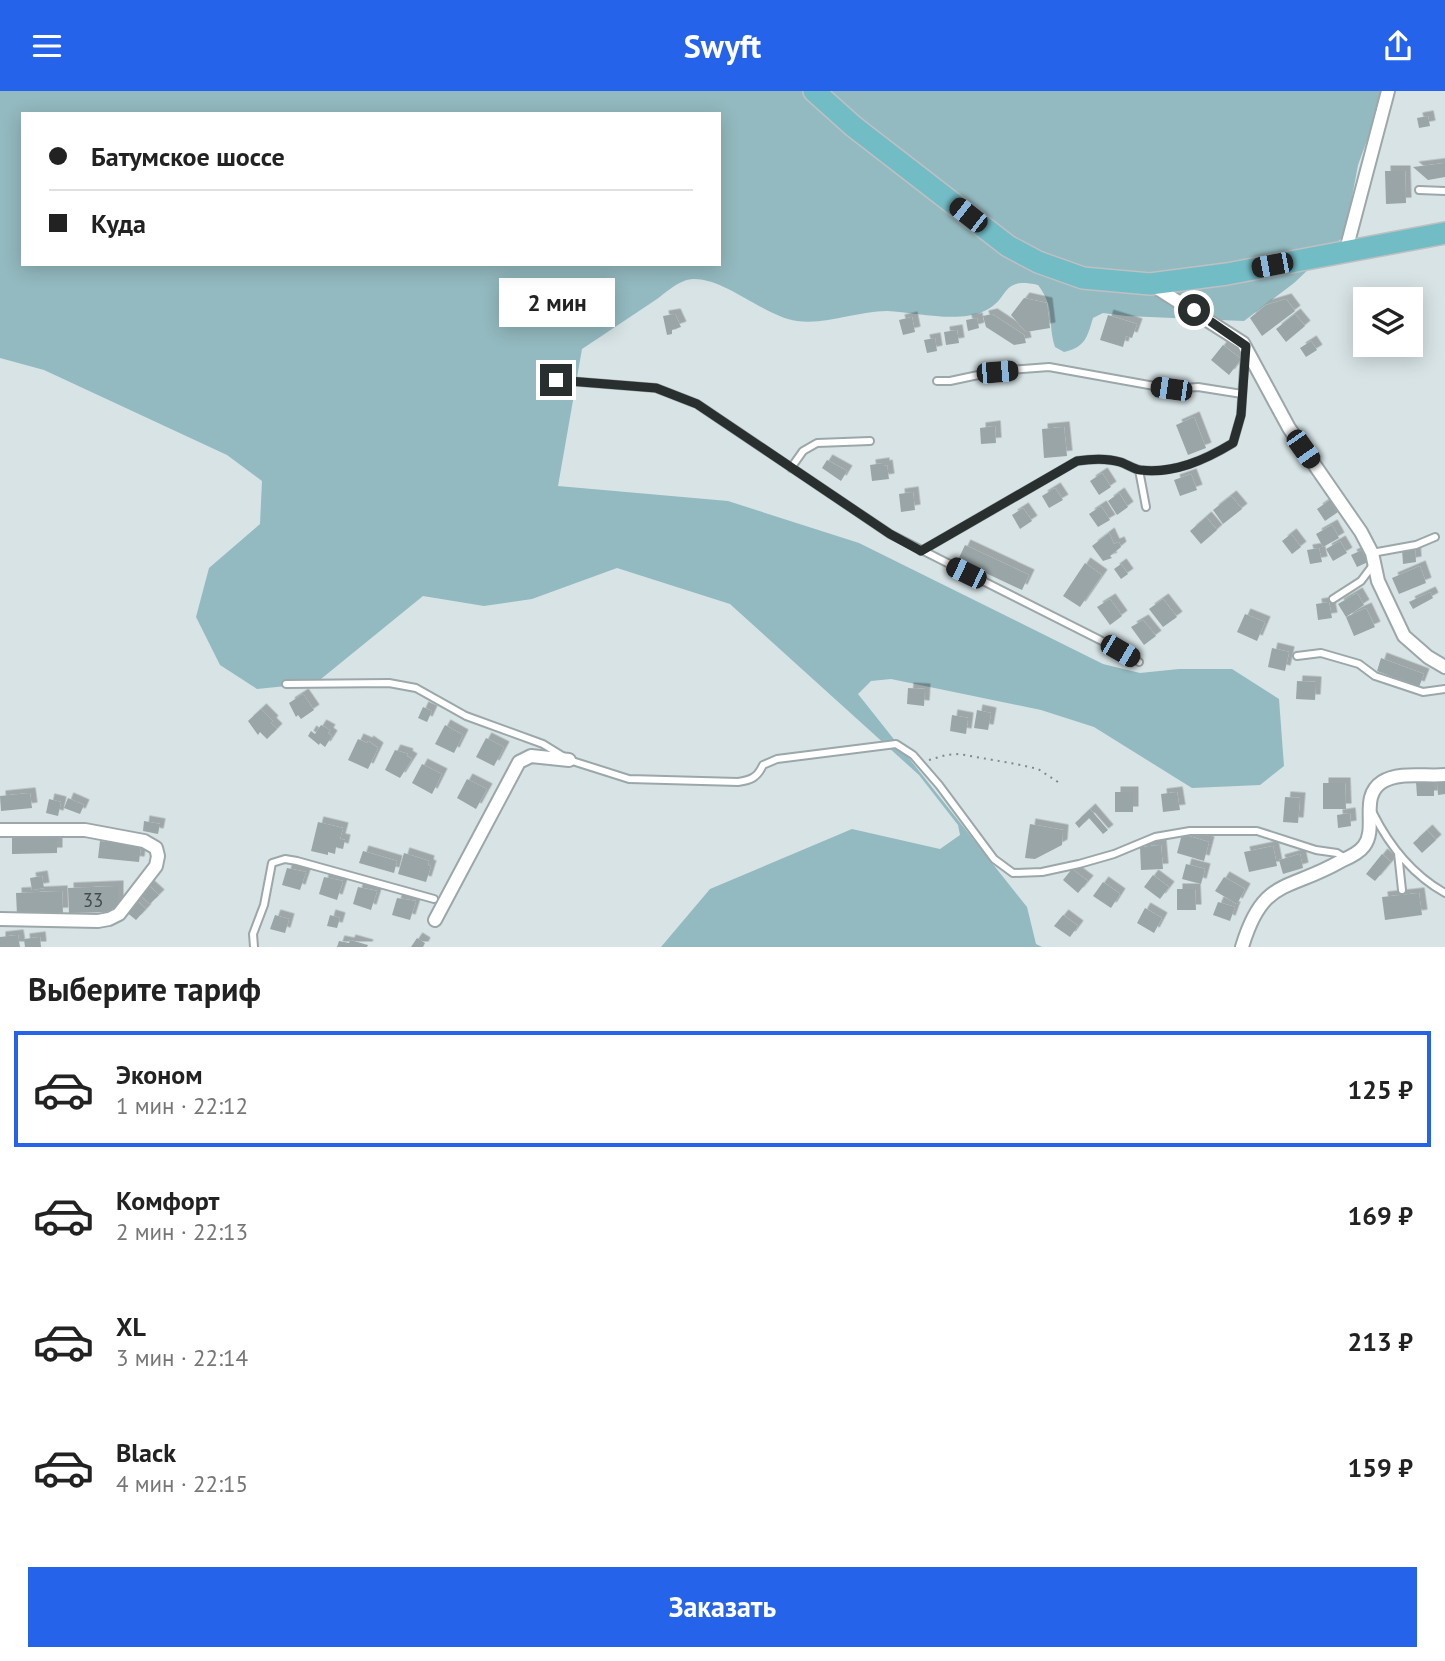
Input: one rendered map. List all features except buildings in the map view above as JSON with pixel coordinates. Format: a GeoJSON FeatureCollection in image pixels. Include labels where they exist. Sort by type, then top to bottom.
{"type":"FeatureCollection","features":[{"type":"Feature","properties":{"kind":"highway"},"geometry":{"type":"LineString","coordinates":[[814,91],[853,126],[1008,246],[1038,262],[1083,278],[1150,284],[1227,274],[1445,233]]}},
{"type":"Feature","properties":{"kind":"street"},"geometry":{"type":"LineString","coordinates":[[1346,250],[1388,91]]}},
{"type":"Feature","properties":{"kind":"street"},"geometry":{"type":"LineString","coordinates":[[1150,284],[1246,346],[1289,428],[1361,532],[1373,559],[1378,581],[1404,636],[1428,657],[1445,667]]}},
{"type":"Feature","properties":{"kind":"street"},"geometry":{"type":"LineString","coordinates":[[435,920],[519,762],[531,756],[569,760]]}},
{"type":"Feature","properties":{"kind":"street"},"geometry":{"type":"LineString","coordinates":[[1242,947],[1257,909],[1269,894],[1347,859],[1363,847],[1368,837],[1369,805],[1373,791],[1380,783],[1394,776],[1445,775]]}},
{"type":"Feature","properties":{"kind":"street"},"geometry":{"type":"LineString","coordinates":[[0,830],[85,830],[144,841],[156,848],[158,856],[156,866],[134,895],[119,913],[109,919],[0,919]]}},
{"type":"Feature","properties":{"kind":"lane"},"geometry":{"type":"LineString","coordinates":[[1419,190],[1445,191]]}},
{"type":"Feature","properties":{"kind":"lane"},"geometry":{"type":"LineString","coordinates":[[921,551],[1077,461],[1118,461],[1139,470],[1173,469],[1208,458],[1233,443],[1241,415],[1246,346]]}},
{"type":"Feature","properties":{"kind":"lane"},"geometry":{"type":"LineString","coordinates":[[937,381],[1048,367],[1171,389],[1199,387],[1242,394]]}},
{"type":"Feature","properties":{"kind":"lane"},"geometry":{"type":"LineString","coordinates":[[556,380],[656,388],[697,404],[890,534],[1139,662]]}},
{"type":"Feature","properties":{"kind":"lane"},"geometry":{"type":"LineString","coordinates":[[791,468],[803,451],[817,443],[870,441]]}},
{"type":"Feature","properties":{"kind":"lane"},"geometry":{"type":"LineString","coordinates":[[1139,470],[1146,506]]}},
{"type":"Feature","properties":{"kind":"lane"},"geometry":{"type":"LineString","coordinates":[[1333,599],[1361,581],[1373,559],[1435,537]]}},
{"type":"Feature","properties":{"kind":"lane"},"geometry":{"type":"LineString","coordinates":[[1297,656],[1321,653],[1359,664],[1375,676],[1423,692],[1445,689]]}},
{"type":"Feature","properties":{"kind":"lane"},"geometry":{"type":"LineString","coordinates":[[286,684],[389,683],[416,688],[466,716],[543,744],[569,760],[629,779],[738,782],[750,780],[758,775],[762,765],[777,759],[896,744],[913,755],[994,859],[1013,873],[1042,872],[1079,864],[1114,854],[1155,837],[1190,831],[1257,831],[1316,850],[1337,853],[1347,859]]}},
{"type":"Feature","properties":{"kind":"lane"},"geometry":{"type":"LineString","coordinates":[[1369,805],[1383,832],[1398,852],[1421,877],[1445,893]]}},
{"type":"Feature","properties":{"kind":"lane"},"geometry":{"type":"LineString","coordinates":[[1398,852],[1402,890]]}},
{"type":"Feature","properties":{"kind":"lane"},"geometry":{"type":"LineString","coordinates":[[254,947],[253,934],[264,905],[269,871],[272,863],[278,860],[297,861],[434,899]]}},
{"type":"Feature","properties":{"kind":"path"},"geometry":{"type":"LineString","coordinates":[[920,763],[959,754],[1038,769],[1061,784]]}},
{"type":"Feature","properties":{"kind":"shaded area"},"geometry":{"type":"Polygon","coordinates":[[[0,91],[1391,91],[1382,99],[1358,165],[1345,235],[1294,283],[1244,321],[1103,313],[1093,318],[1081,344],[1064,352],[1055,347],[1049,308],[1038,285],[1025,283],[1011,286],[991,307],[960,317],[887,311],[808,322],[784,318],[724,287],[696,279],[677,284],[582,349],[558,486],[728,501],[859,543],[1103,664],[1140,673],[1179,669],[1232,669],[1279,699],[1284,766],[1260,785],[1192,788],[1094,727],[1041,710],[891,679],[871,681],[858,694],[1027,907],[1036,944],[1042,947],[661,947],[710,889],[852,829],[940,849],[960,835],[958,825],[919,775],[730,604],[617,568],[532,599],[484,606],[423,596],[316,683],[257,689],[220,665],[196,617],[209,568],[260,524],[262,481],[227,455],[44,370],[0,358],[0,91]]]}},
{"type":"Feature","properties":{"kind":"route"},"geometry":{"type":"LineString","coordinates":[[556,380],[656,388],[697,404],[890,534],[921,551],[1077,461],[1118,461],[1139,470],[1173,469],[1208,458],[1233,443],[1241,415],[1246,346],[1194,310]]}}]}
